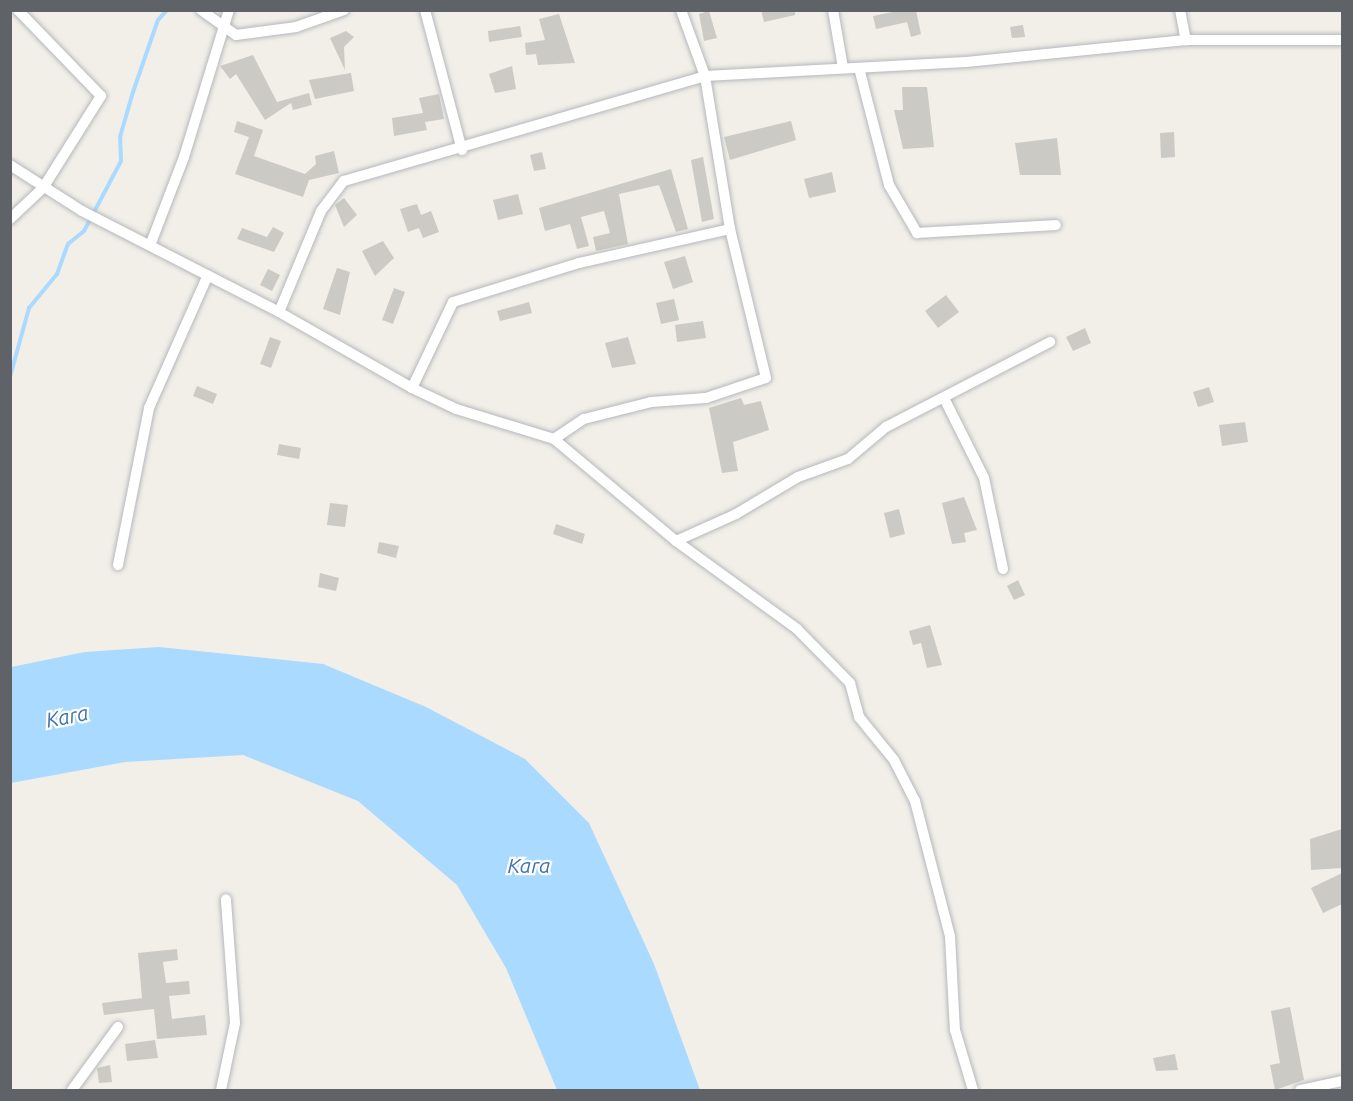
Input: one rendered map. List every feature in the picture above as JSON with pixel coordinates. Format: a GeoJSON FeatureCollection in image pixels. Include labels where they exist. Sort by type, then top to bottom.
{"type":"FeatureCollection","features":[{"type":"Feature","properties":{"kind":"street"},"geometry":{"type":"LineString","coordinates":[[10,219],[43,188],[101,96],[18,10]]}},
{"type":"Feature","properties":{"kind":"street"},"geometry":{"type":"LineString","coordinates":[[201,10],[223,29],[236,35],[296,27],[344,10]]}},
{"type":"Feature","properties":{"kind":"street"},"geometry":{"type":"LineString","coordinates":[[151,243],[184,157],[229,10]]}},
{"type":"Feature","properties":{"kind":"street"},"geometry":{"type":"LineString","coordinates":[[425,10],[462,150]]}},
{"type":"Feature","properties":{"kind":"street"},"geometry":{"type":"LineString","coordinates":[[554,438],[584,419],[651,402],[706,398],[766,378],[730,229],[705,76],[681,10]]}},
{"type":"Feature","properties":{"kind":"street"},"geometry":{"type":"LineString","coordinates":[[833,10],[843,68]]}},
{"type":"Feature","properties":{"kind":"street"},"geometry":{"type":"LineString","coordinates":[[1180,10],[1186,40]]}},
{"type":"Feature","properties":{"kind":"street"},"geometry":{"type":"LineString","coordinates":[[279,312],[312,230],[344,181],[462,150],[705,76],[859,68],[1186,40],[1342,40]]}},
{"type":"Feature","properties":{"kind":"street"},"geometry":{"type":"LineString","coordinates":[[859,68],[890,185],[917,233],[1056,225]]}},
{"type":"Feature","properties":{"kind":"street"},"geometry":{"type":"LineString","coordinates":[[10,165],[43,188],[100,221],[151,243],[279,312],[412,388],[456,409],[554,438],[676,541],[772,606],[850,682],[866,731],[904,779],[950,936],[955,1030],[973,1090]]}},
{"type":"Feature","properties":{"kind":"street"},"geometry":{"type":"LineString","coordinates":[[412,388],[453,302],[579,263],[730,229]]}},
{"type":"Feature","properties":{"kind":"street"},"geometry":{"type":"LineString","coordinates":[[118,565],[149,408],[207,275]]}},
{"type":"Feature","properties":{"kind":"street"},"geometry":{"type":"LineString","coordinates":[[676,541],[736,514],[798,477],[848,459],[886,427],[944,399],[964,382],[1050,342]]}},
{"type":"Feature","properties":{"kind":"street"},"geometry":{"type":"LineString","coordinates":[[944,399],[984,478],[1003,569]]}},
{"type":"Feature","properties":{"kind":"street"},"geometry":{"type":"LineString","coordinates":[[220,1090],[235,1023],[226,899]]}},
{"type":"Feature","properties":{"kind":"street"},"geometry":{"type":"LineString","coordinates":[[72,1090],[118,1027]]}},
{"type":"Feature","properties":{"kind":"street"},"geometry":{"type":"LineString","coordinates":[[1300,1090],[1342,1081]]}},
{"type":"Feature","properties":{"kind":"water","name":"Kara"},"geometry":{"type":"Polygon","coordinates":[[[159,647],[323,664],[426,707],[525,759],[589,823],[654,964],[700,1090],[557,1090],[506,968],[457,885],[358,801],[243,755],[125,762],[11,783],[11,667],[85,652],[159,647]]]}},
{"type":"Feature","properties":{"kind":"building"},"geometry":{"type":"Polygon","coordinates":[[[761,10],[795,10],[795,15],[764,22],[761,10]]]}},
{"type":"Feature","properties":{"kind":"building"},"geometry":{"type":"Polygon","coordinates":[[[902,10],[916,10],[921,34],[911,37],[907,22],[876,29],[873,16],[902,10]]]}},
{"type":"Feature","properties":{"kind":"building"},"geometry":{"type":"Polygon","coordinates":[[[709,11],[717,38],[704,41],[699,14],[709,11]]]}},
{"type":"Feature","properties":{"kind":"building"},"geometry":{"type":"Polygon","coordinates":[[[559,14],[575,63],[538,65],[536,54],[526,55],[525,43],[545,40],[539,19],[559,14]]]}},
{"type":"Feature","properties":{"kind":"building"},"geometry":{"type":"Polygon","coordinates":[[[1023,25],[1025,37],[1012,38],[1010,27],[1023,25]]]}},
{"type":"Feature","properties":{"kind":"building"},"geometry":{"type":"Polygon","coordinates":[[[520,26],[522,37],[489,42],[488,31],[520,26]]]}},
{"type":"Feature","properties":{"kind":"building"},"geometry":{"type":"Polygon","coordinates":[[[346,31],[354,37],[344,47],[345,70],[330,38],[346,31]]]}},
{"type":"Feature","properties":{"kind":"building"},"geometry":{"type":"Polygon","coordinates":[[[253,55],[277,102],[309,93],[312,105],[293,110],[291,103],[265,120],[236,74],[230,79],[220,66],[253,55]]]}},
{"type":"Feature","properties":{"kind":"building"},"geometry":{"type":"Polygon","coordinates":[[[512,66],[516,89],[495,93],[489,74],[512,66]]]}},
{"type":"Feature","properties":{"kind":"building"},"geometry":{"type":"Polygon","coordinates":[[[351,73],[354,91],[315,99],[309,80],[351,73]]]}},
{"type":"Feature","properties":{"kind":"building"},"geometry":{"type":"Polygon","coordinates":[[[902,87],[927,87],[934,147],[903,149],[894,110],[903,110],[902,87]]]}},
{"type":"Feature","properties":{"kind":"building"},"geometry":{"type":"Polygon","coordinates":[[[439,94],[444,119],[425,122],[427,130],[394,136],[392,118],[423,113],[419,98],[439,94]]]}},
{"type":"Feature","properties":{"kind":"building"},"geometry":{"type":"Polygon","coordinates":[[[237,121],[263,130],[254,156],[305,174],[316,164],[315,156],[334,151],[339,173],[309,180],[303,197],[235,174],[249,137],[234,132],[237,121]]]}},
{"type":"Feature","properties":{"kind":"building"},"geometry":{"type":"Polygon","coordinates":[[[791,121],[796,140],[730,160],[724,137],[791,121]]]}},
{"type":"Feature","properties":{"kind":"building"},"geometry":{"type":"Polygon","coordinates":[[[1174,132],[1175,157],[1161,158],[1160,133],[1174,132]]]}},
{"type":"Feature","properties":{"kind":"building"},"geometry":{"type":"Polygon","coordinates":[[[1057,138],[1061,175],[1020,175],[1015,143],[1057,138]]]}},
{"type":"Feature","properties":{"kind":"building"},"geometry":{"type":"Polygon","coordinates":[[[542,152],[546,169],[534,171],[530,155],[542,152]]]}},
{"type":"Feature","properties":{"kind":"building"},"geometry":{"type":"Polygon","coordinates":[[[703,157],[714,219],[702,222],[691,160],[703,157]]]}},
{"type":"Feature","properties":{"kind":"building"},"geometry":{"type":"Polygon","coordinates":[[[671,169],[688,229],[676,232],[659,185],[619,194],[628,244],[596,251],[593,237],[610,233],[604,211],[581,217],[589,246],[577,249],[570,224],[545,231],[539,208],[671,169]]]}},
{"type":"Feature","properties":{"kind":"building"},"geometry":{"type":"Polygon","coordinates":[[[832,172],[836,192],[809,198],[804,179],[832,172]]]}},
{"type":"Feature","properties":{"kind":"building"},"geometry":{"type":"Polygon","coordinates":[[[518,194],[523,214],[498,220],[493,200],[518,194]]]}},
{"type":"Feature","properties":{"kind":"building"},"geometry":{"type":"Polygon","coordinates":[[[344,198],[357,215],[344,227],[335,205],[344,198]]]}},
{"type":"Feature","properties":{"kind":"building"},"geometry":{"type":"Polygon","coordinates":[[[417,204],[421,215],[431,211],[439,232],[423,238],[419,228],[408,232],[400,209],[417,204]]]}},
{"type":"Feature","properties":{"kind":"building"},"geometry":{"type":"Polygon","coordinates":[[[273,227],[284,233],[274,252],[237,239],[242,228],[267,237],[273,227]]]}},
{"type":"Feature","properties":{"kind":"building"},"geometry":{"type":"Polygon","coordinates":[[[383,241],[394,258],[375,276],[362,251],[383,241]]]}},
{"type":"Feature","properties":{"kind":"building"},"geometry":{"type":"Polygon","coordinates":[[[685,256],[693,282],[673,289],[664,262],[685,256]]]}},
{"type":"Feature","properties":{"kind":"building"},"geometry":{"type":"Polygon","coordinates":[[[337,268],[350,272],[340,315],[323,309],[337,268]]]}},
{"type":"Feature","properties":{"kind":"building"},"geometry":{"type":"Polygon","coordinates":[[[268,269],[280,275],[272,291],[260,285],[268,269]]]}},
{"type":"Feature","properties":{"kind":"building"},"geometry":{"type":"Polygon","coordinates":[[[394,288],[405,292],[393,324],[382,320],[394,288]]]}},
{"type":"Feature","properties":{"kind":"building"},"geometry":{"type":"Polygon","coordinates":[[[946,295],[959,312],[938,328],[925,311],[946,295]]]}},
{"type":"Feature","properties":{"kind":"building"},"geometry":{"type":"Polygon","coordinates":[[[674,299],[679,320],[661,324],[656,303],[674,299]]]}},
{"type":"Feature","properties":{"kind":"building"},"geometry":{"type":"Polygon","coordinates":[[[529,302],[532,313],[500,321],[497,311],[529,302]]]}},
{"type":"Feature","properties":{"kind":"building"},"geometry":{"type":"Polygon","coordinates":[[[703,321],[706,338],[677,342],[675,325],[703,321]]]}},
{"type":"Feature","properties":{"kind":"building"},"geometry":{"type":"Polygon","coordinates":[[[1085,328],[1091,343],[1073,351],[1066,337],[1085,328]]]}},
{"type":"Feature","properties":{"kind":"building"},"geometry":{"type":"Polygon","coordinates":[[[270,337],[281,341],[271,368],[260,364],[270,337]]]}},
{"type":"Feature","properties":{"kind":"building"},"geometry":{"type":"Polygon","coordinates":[[[628,337],[636,364],[612,368],[605,343],[628,337]]]}},
{"type":"Feature","properties":{"kind":"building"},"geometry":{"type":"Polygon","coordinates":[[[197,386],[217,394],[213,404],[193,396],[197,386]]]}},
{"type":"Feature","properties":{"kind":"building"},"geometry":{"type":"Polygon","coordinates":[[[1209,387],[1214,402],[1198,407],[1193,392],[1209,387]]]}},
{"type":"Feature","properties":{"kind":"building"},"geometry":{"type":"Polygon","coordinates":[[[741,398],[744,405],[761,401],[769,430],[733,442],[738,471],[722,473],[709,408],[741,398]]]}},
{"type":"Feature","properties":{"kind":"building"},"geometry":{"type":"Polygon","coordinates":[[[1245,422],[1248,442],[1222,446],[1219,425],[1245,422]]]}},
{"type":"Feature","properties":{"kind":"building"},"geometry":{"type":"Polygon","coordinates":[[[279,444],[301,448],[299,459],[277,455],[279,444]]]}},
{"type":"Feature","properties":{"kind":"building"},"geometry":{"type":"Polygon","coordinates":[[[964,497],[977,530],[964,533],[966,542],[952,544],[942,503],[964,497]]]}},
{"type":"Feature","properties":{"kind":"building"},"geometry":{"type":"Polygon","coordinates":[[[330,503],[348,505],[345,527],[327,525],[330,503]]]}},
{"type":"Feature","properties":{"kind":"building"},"geometry":{"type":"Polygon","coordinates":[[[899,509],[905,534],[890,538],[884,513],[899,509]]]}},
{"type":"Feature","properties":{"kind":"building"},"geometry":{"type":"Polygon","coordinates":[[[556,524],[585,534],[582,544],[553,534],[556,524]]]}},
{"type":"Feature","properties":{"kind":"building"},"geometry":{"type":"Polygon","coordinates":[[[379,542],[399,546],[396,558],[377,553],[379,542]]]}},
{"type":"Feature","properties":{"kind":"building"},"geometry":{"type":"Polygon","coordinates":[[[320,573],[339,578],[336,591],[318,587],[320,573]]]}},
{"type":"Feature","properties":{"kind":"building"},"geometry":{"type":"Polygon","coordinates":[[[1018,580],[1025,595],[1014,600],[1007,586],[1018,580]]]}},
{"type":"Feature","properties":{"kind":"building"},"geometry":{"type":"Polygon","coordinates":[[[930,625],[942,665],[927,668],[921,643],[913,645],[909,631],[930,625]]]}},
{"type":"Feature","properties":{"kind":"building"},"geometry":{"type":"Polygon","coordinates":[[[1342,829],[1342,868],[1311,870],[1310,839],[1342,829]]]}},
{"type":"Feature","properties":{"kind":"building"},"geometry":{"type":"Polygon","coordinates":[[[1342,873],[1342,904],[1323,913],[1311,888],[1342,873]]]}},
{"type":"Feature","properties":{"kind":"building"},"geometry":{"type":"Polygon","coordinates":[[[177,949],[178,960],[163,962],[166,983],[189,981],[190,994],[169,996],[172,1019],[205,1015],[207,1035],[157,1039],[154,1009],[104,1015],[102,1003],[142,998],[138,953],[177,949]]]}},
{"type":"Feature","properties":{"kind":"building"},"geometry":{"type":"Polygon","coordinates":[[[1290,1007],[1304,1080],[1275,1090],[1270,1065],[1280,1063],[1271,1011],[1290,1007]]]}},
{"type":"Feature","properties":{"kind":"building"},"geometry":{"type":"Polygon","coordinates":[[[155,1040],[158,1058],[127,1061],[125,1044],[155,1040]]]}},
{"type":"Feature","properties":{"kind":"building"},"geometry":{"type":"Polygon","coordinates":[[[1175,1054],[1178,1070],[1156,1071],[1153,1058],[1175,1054]]]}},
{"type":"Feature","properties":{"kind":"building"},"geometry":{"type":"Polygon","coordinates":[[[110,1065],[112,1082],[99,1083],[97,1068],[110,1065]]]}},
{"type":"Feature","properties":{"kind":"waterway"},"geometry":{"type":"LineString","coordinates":[[10,377],[29,308],[57,274],[68,244],[84,231],[121,161],[120,137],[133,92],[158,20],[167,10]]}}]}
